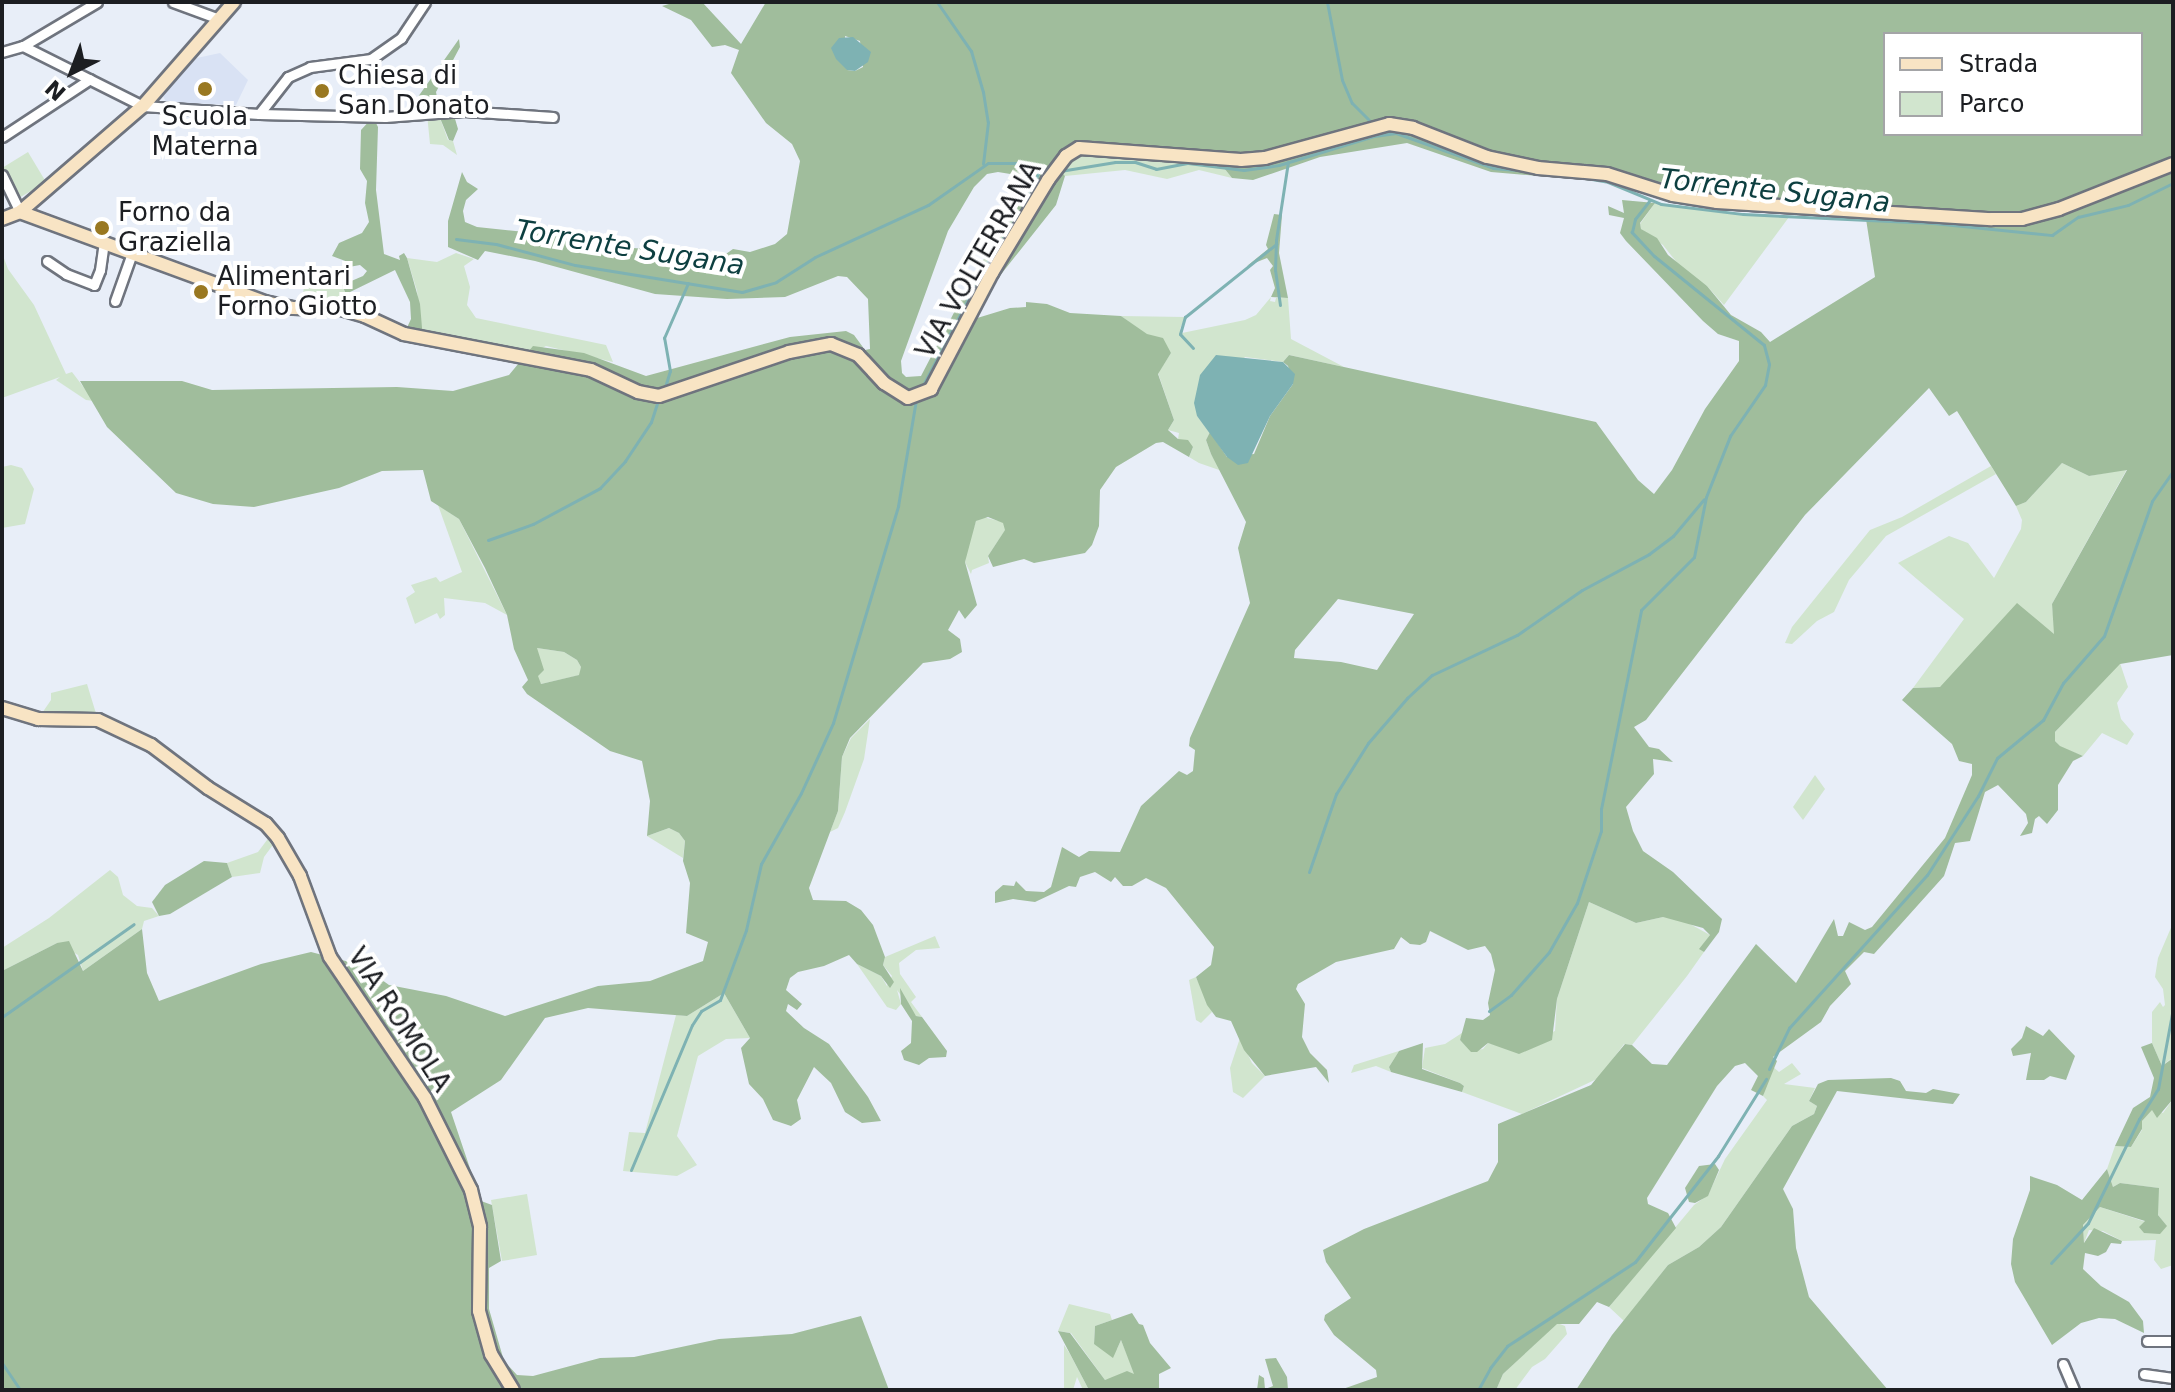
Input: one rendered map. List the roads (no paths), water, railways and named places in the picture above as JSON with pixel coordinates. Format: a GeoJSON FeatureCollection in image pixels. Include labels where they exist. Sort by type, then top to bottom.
{"type":"FeatureCollection","features":[{"type":"Feature","properties":{"kind":"main road"},"geometry":{"type":"LineString","coordinates":[[2,219],[20,212],[143,106],[234,2]]}},
{"type":"Feature","properties":{"kind":"main road","name":"VIA VOLTERRANA"},"geometry":{"type":"LineString","coordinates":[[20,212],[265,302],[293,308],[341,309],[404,334],[591,370],[638,392],[659,396],[789,352],[831,344],[858,355],[895,393],[917,396],[931,389],[992,273],[1056,166],[1079,148],[1241,160],[1265,158],[1389,124],[1413,128],[1487,157],[1538,168],[1607,174],[1673,195],[1717,202],[1991,219],[2022,219],[2059,209],[2173,164]]}},
{"type":"Feature","properties":{"kind":"main road","name":"VIA ROMOLA"},"geometry":{"type":"LineString","coordinates":[[2,708],[38,719],[98,720],[151,745],[208,788],[266,824],[278,838],[300,876],[330,957],[425,1098],[471,1190],[480,1227],[479,1311],[491,1354],[513,1390]]}},
{"type":"Feature","properties":{"kind":"street"},"geometry":{"type":"LineString","coordinates":[[2,52],[23,46],[97,2]]}},
{"type":"Feature","properties":{"kind":"street"},"geometry":{"type":"LineString","coordinates":[[173,2],[219,19]]}},
{"type":"Feature","properties":{"kind":"street"},"geometry":{"type":"LineString","coordinates":[[259,114],[288,77],[310,67],[371,59],[401,38],[425,2]]}},
{"type":"Feature","properties":{"kind":"street"},"geometry":{"type":"LineString","coordinates":[[23,46],[143,106],[259,114],[385,117],[464,111],[553,117]]}},
{"type":"Feature","properties":{"kind":"street"},"geometry":{"type":"LineString","coordinates":[[2,137],[90,79]]}},
{"type":"Feature","properties":{"kind":"street"},"geometry":{"type":"LineString","coordinates":[[2,175],[20,212]]}},
{"type":"Feature","properties":{"kind":"street"},"geometry":{"type":"LineString","coordinates":[[47,261],[66,274],[94,285],[104,243]]}},
{"type":"Feature","properties":{"kind":"street"},"geometry":{"type":"LineString","coordinates":[[115,301],[132,253]]}},
{"type":"Feature","properties":{"kind":"street"},"geometry":{"type":"LineString","coordinates":[[2147,1341],[2173,1341]]}},
{"type":"Feature","properties":{"kind":"street"},"geometry":{"type":"LineString","coordinates":[[2063,1364],[2074,1390]]}},
{"type":"Feature","properties":{"kind":"street"},"geometry":{"type":"LineString","coordinates":[[2144,1374],[2173,1378]]}},
{"type":"Feature","properties":{"kind":"waterway"},"geometry":{"type":"LineString","coordinates":[[937,2],[971,51],[983,92],[988,122],[983,164]]}},
{"type":"Feature","properties":{"kind":"waterway"},"geometry":{"type":"LineString","coordinates":[[1327,2],[1342,80],[1352,103],[1369,120]]}},
{"type":"Feature","properties":{"kind":"waterway","name":"Torrente Sugana"},"geometry":{"type":"LineString","coordinates":[[1060,171],[1115,162],[1135,162],[1156,169],[1188,163],[1244,170],[1279,165],[1374,136],[1396,133],[1493,168],[1525,171]]}},
{"type":"Feature","properties":{"kind":"waterway"},"geometry":{"type":"LineString","coordinates":[[1280,305],[1275,270],[1276,240],[1288,162]]}},
{"type":"Feature","properties":{"kind":"waterway","name":"Torrente Sugana"},"geometry":{"type":"LineString","coordinates":[[456,239],[496,244],[575,265],[742,292],[776,282],[815,257],[928,205],[988,163],[1025,163],[1048,171]]}},
{"type":"Feature","properties":{"kind":"waterway"},"geometry":{"type":"LineString","coordinates":[[921,389],[988,261],[1025,204],[1039,171]]}},
{"type":"Feature","properties":{"kind":"waterway","name":"Torrente Sugana"},"geometry":{"type":"LineString","coordinates":[[1580,177],[1608,182],[1661,204],[1743,214],[1933,223],[2052,235],[2078,217],[2128,205],[2173,183]]}},
{"type":"Feature","properties":{"kind":"waterway"},"geometry":{"type":"LineString","coordinates":[[1489,1011],[1511,995],[1549,952],[1577,903],[1601,831],[1601,809],[1641,610],[1694,557],[1706,497],[1730,436],[1765,385],[1769,364],[1764,345],[1654,256],[1632,232],[1635,219],[1650,200]]}},
{"type":"Feature","properties":{"kind":"waterway"},"geometry":{"type":"LineString","coordinates":[[1193,348],[1180,334],[1185,317],[1276,244]]}},
{"type":"Feature","properties":{"kind":"waterway"},"geometry":{"type":"LineString","coordinates":[[665,387],[670,371],[664,338],[688,283]]}},
{"type":"Feature","properties":{"kind":"waterway"},"geometry":{"type":"LineString","coordinates":[[631,1170],[692,1025],[701,1011],[720,1000],[746,930],[761,864],[801,793],[833,723],[898,506],[916,400]]}},
{"type":"Feature","properties":{"kind":"waterway"},"geometry":{"type":"LineString","coordinates":[[488,540],[533,524],[600,488],[625,461],[651,422],[658,401]]}},
{"type":"Feature","properties":{"kind":"waterway"},"geometry":{"type":"LineString","coordinates":[[1769,1069],[1789,1028],[1927,875],[1978,796],[1997,758],[2043,720],[2063,683],[2104,636],[2152,501],[2173,471]]}},
{"type":"Feature","properties":{"kind":"waterway"},"geometry":{"type":"LineString","coordinates":[[1309,872],[1336,794],[1368,743],[1407,698],[1432,675],[1517,635],[1582,590],[1649,554],[1673,536],[1704,499]]}},
{"type":"Feature","properties":{"kind":"waterway"},"geometry":{"type":"LineString","coordinates":[[2,1017],[134,924]]}},
{"type":"Feature","properties":{"kind":"waterway"},"geometry":{"type":"LineString","coordinates":[[2051,1263],[2088,1223],[2139,1119],[2158,1089],[2173,1008]]}},
{"type":"Feature","properties":{"kind":"waterway"},"geometry":{"type":"LineString","coordinates":[[1478,1390],[1507,1346],[1635,1262],[1718,1156],[1766,1079]]}},
{"type":"Feature","properties":{"kind":"waterway"},"geometry":{"type":"LineString","coordinates":[[2,1363],[20,1390]]}},
{"type":"Feature","properties":{"kind":"place","name":"Scuola Materna"},"geometry":{"type":"Point","coordinates":[205,89]}},
{"type":"Feature","properties":{"kind":"place","name":"Chiesa di San Donato"},"geometry":{"type":"Point","coordinates":[322,91]}},
{"type":"Feature","properties":{"kind":"place","name":"Forno da Graziella"},"geometry":{"type":"Point","coordinates":[102,228]}},
{"type":"Feature","properties":{"kind":"place","name":"Alimentari Forno Giotto"},"geometry":{"type":"Point","coordinates":[201,292]}}]}
